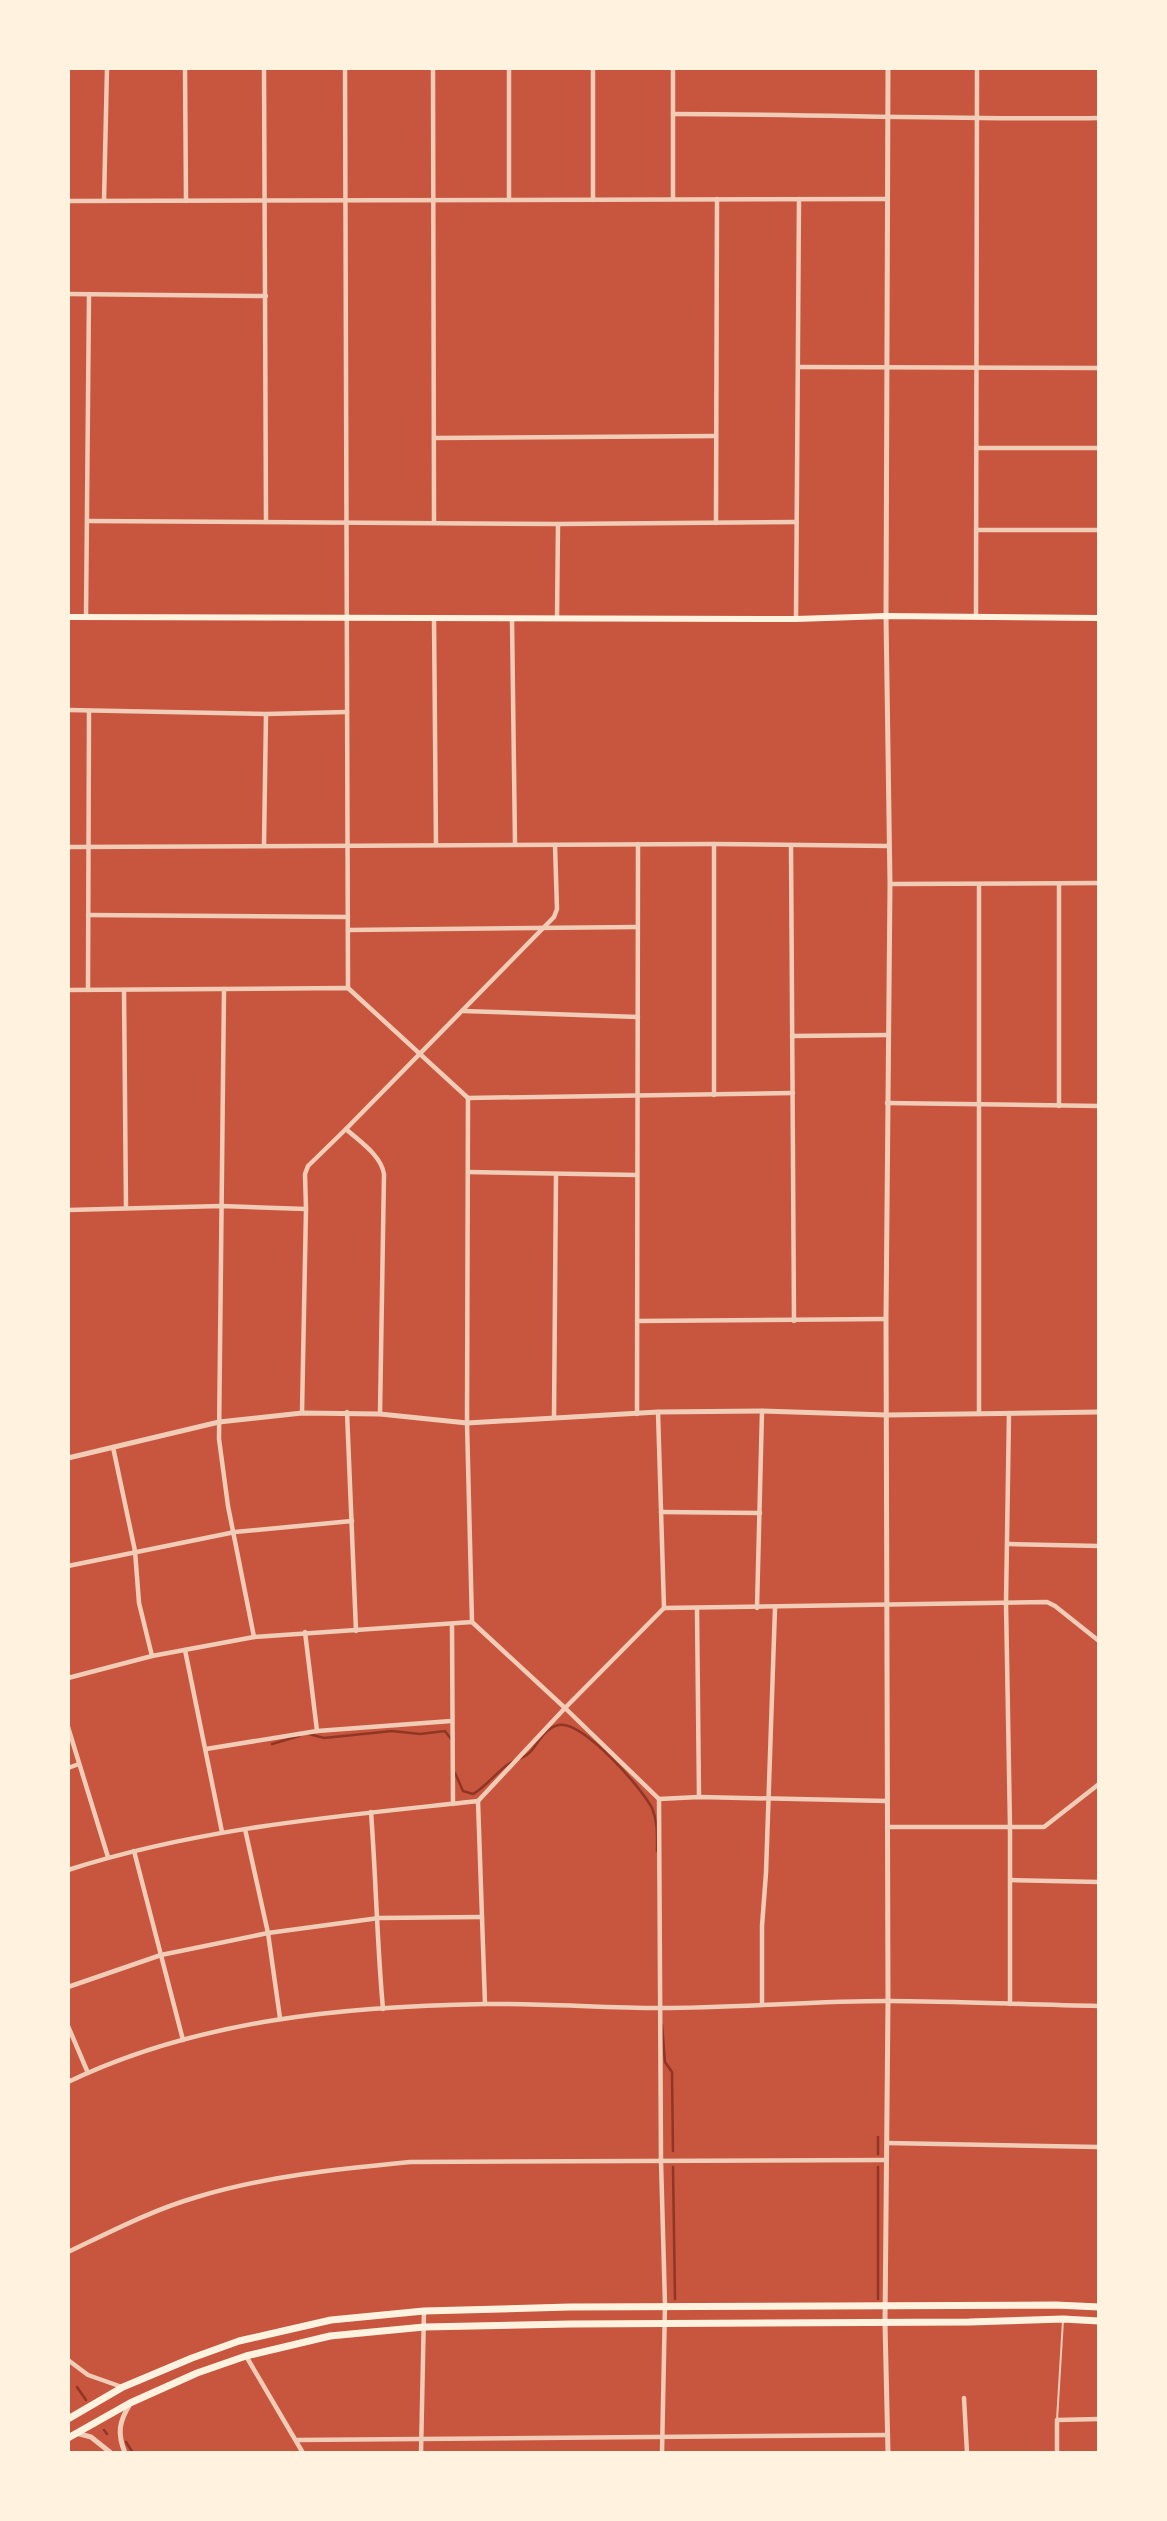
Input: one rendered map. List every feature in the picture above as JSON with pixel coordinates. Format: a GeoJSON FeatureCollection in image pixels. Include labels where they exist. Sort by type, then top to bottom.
{"type":"FeatureCollection","features":[{"type":"Feature","properties":{"kind":"main road"},"geometry":{"type":"LineString","coordinates":[[68,617],[1099,618]]}},
{"type":"Feature","properties":{"kind":"main road"},"geometry":{"type":"LineString","coordinates":[[68,2419],[123,2387],[239,2341],[331,2320],[424,2311],[665,2305],[1099,2306]]}},
{"type":"Feature","properties":{"kind":"main road"},"geometry":{"type":"LineString","coordinates":[[68,2438],[130,2403],[197,2373],[246,2356],[330,2336],[424,2327],[1063,2319],[1099,2321]]}},
{"type":"Feature","properties":{"kind":"street"},"geometry":{"type":"LineString","coordinates":[[104,201],[107,68]]}},
{"type":"Feature","properties":{"kind":"street"},"geometry":{"type":"LineString","coordinates":[[185,68],[186,201]]}},
{"type":"Feature","properties":{"kind":"street"},"geometry":{"type":"LineString","coordinates":[[264,68],[266,522]]}},
{"type":"Feature","properties":{"kind":"street"},"geometry":{"type":"LineString","coordinates":[[345,68],[348,988]]}},
{"type":"Feature","properties":{"kind":"street"},"geometry":{"type":"LineString","coordinates":[[433,68],[434,522]]}},
{"type":"Feature","properties":{"kind":"street"},"geometry":{"type":"LineString","coordinates":[[509,68],[509,200]]}},
{"type":"Feature","properties":{"kind":"street"},"geometry":{"type":"LineString","coordinates":[[593,68],[593,200]]}},
{"type":"Feature","properties":{"kind":"street"},"geometry":{"type":"LineString","coordinates":[[673,68],[673,198]]}},
{"type":"Feature","properties":{"kind":"street"},"geometry":{"type":"LineString","coordinates":[[888,68],[886,616],[890,884],[886,1319],[888,2001],[885,2323],[888,2453]]}},
{"type":"Feature","properties":{"kind":"street"},"geometry":{"type":"LineString","coordinates":[[976,617],[977,68]]}},
{"type":"Feature","properties":{"kind":"street"},"geometry":{"type":"LineString","coordinates":[[673,114],[887,116],[977,120],[1099,118]]}},
{"type":"Feature","properties":{"kind":"street"},"geometry":{"type":"LineString","coordinates":[[716,523],[717,199]]}},
{"type":"Feature","properties":{"kind":"street"},"geometry":{"type":"LineString","coordinates":[[796,619],[799,199]]}},
{"type":"Feature","properties":{"kind":"street"},"geometry":{"type":"LineString","coordinates":[[68,201],[887,199]]}},
{"type":"Feature","properties":{"kind":"street"},"geometry":{"type":"LineString","coordinates":[[68,293],[266,296]]}},
{"type":"Feature","properties":{"kind":"street"},"geometry":{"type":"LineString","coordinates":[[86,618],[89,294]]}},
{"type":"Feature","properties":{"kind":"street"},"geometry":{"type":"LineString","coordinates":[[799,367],[1099,368]]}},
{"type":"Feature","properties":{"kind":"street"},"geometry":{"type":"LineString","coordinates":[[434,438],[716,436]]}},
{"type":"Feature","properties":{"kind":"street"},"geometry":{"type":"LineString","coordinates":[[976,448],[1099,448]]}},
{"type":"Feature","properties":{"kind":"street"},"geometry":{"type":"LineString","coordinates":[[88,521],[558,524],[797,522]]}},
{"type":"Feature","properties":{"kind":"street"},"geometry":{"type":"LineString","coordinates":[[557,619],[558,524]]}},
{"type":"Feature","properties":{"kind":"street"},"geometry":{"type":"LineString","coordinates":[[976,530],[1099,530]]}},
{"type":"Feature","properties":{"kind":"street"},"geometry":{"type":"LineString","coordinates":[[434,618],[436,845]]}},
{"type":"Feature","properties":{"kind":"street"},"geometry":{"type":"LineString","coordinates":[[512,619],[515,844]]}},
{"type":"Feature","properties":{"kind":"street"},"geometry":{"type":"LineString","coordinates":[[68,710],[266,714],[347,712]]}},
{"type":"Feature","properties":{"kind":"street"},"geometry":{"type":"LineString","coordinates":[[88,990],[89,711]]}},
{"type":"Feature","properties":{"kind":"street"},"geometry":{"type":"LineString","coordinates":[[264,846],[266,714]]}},
{"type":"Feature","properties":{"kind":"street"},"geometry":{"type":"LineString","coordinates":[[637,1414],[638,844]]}},
{"type":"Feature","properties":{"kind":"street"},"geometry":{"type":"LineString","coordinates":[[714,844],[714,1095]]}},
{"type":"Feature","properties":{"kind":"street"},"geometry":{"type":"LineString","coordinates":[[302,1412],[305,1174],[308,1166],[546,927],[557,909],[555,845]]}},
{"type":"Feature","properties":{"kind":"street"},"geometry":{"type":"LineString","coordinates":[[791,845],[794,1321]]}},
{"type":"Feature","properties":{"kind":"street"},"geometry":{"type":"LineString","coordinates":[[68,846],[888,846]]}},
{"type":"Feature","properties":{"kind":"street"},"geometry":{"type":"LineString","coordinates":[[890,884],[1099,883]]}},
{"type":"Feature","properties":{"kind":"street"},"geometry":{"type":"LineString","coordinates":[[1059,884],[1059,1105]]}},
{"type":"Feature","properties":{"kind":"street"},"geometry":{"type":"LineString","coordinates":[[979,885],[979,1414]]}},
{"type":"Feature","properties":{"kind":"street"},"geometry":{"type":"LineString","coordinates":[[88,915],[348,917]]}},
{"type":"Feature","properties":{"kind":"street"},"geometry":{"type":"LineString","coordinates":[[348,930],[638,927]]}},
{"type":"Feature","properties":{"kind":"street"},"geometry":{"type":"LineString","coordinates":[[68,990],[348,988],[468,1098],[793,1093]]}},
{"type":"Feature","properties":{"kind":"street"},"geometry":{"type":"LineString","coordinates":[[224,989],[220,1457],[254,1637]]}},
{"type":"Feature","properties":{"kind":"street"},"geometry":{"type":"LineString","coordinates":[[124,990],[126,1208]]}},
{"type":"Feature","properties":{"kind":"street"},"geometry":{"type":"LineString","coordinates":[[462,1011],[638,1017]]}},
{"type":"Feature","properties":{"kind":"street"},"geometry":{"type":"LineString","coordinates":[[792,1036],[888,1035]]}},
{"type":"Feature","properties":{"kind":"street"},"geometry":{"type":"LineString","coordinates":[[468,1098],[467,1423],[472,1622],[565,1707],[659,1799],[661,2161],[665,2305],[662,2453]]}},
{"type":"Feature","properties":{"kind":"street"},"geometry":{"type":"LineString","coordinates":[[887,1103],[1099,1106]]}},
{"type":"Feature","properties":{"kind":"street"},"geometry":{"type":"LineString","coordinates":[[346,1129],[383,1165],[380,1414]]}},
{"type":"Feature","properties":{"kind":"street"},"geometry":{"type":"LineString","coordinates":[[468,1172],[638,1175]]}},
{"type":"Feature","properties":{"kind":"street"},"geometry":{"type":"LineString","coordinates":[[554,1418],[556,1174]]}},
{"type":"Feature","properties":{"kind":"street"},"geometry":{"type":"LineString","coordinates":[[68,1210],[221,1206],[306,1209]]}},
{"type":"Feature","properties":{"kind":"street"},"geometry":{"type":"LineString","coordinates":[[637,1321],[886,1319]]}},
{"type":"Feature","properties":{"kind":"street"},"geometry":{"type":"LineString","coordinates":[[757,1608],[762,1410]]}},
{"type":"Feature","properties":{"kind":"street"},"geometry":{"type":"LineString","coordinates":[[68,1458],[219,1422],[302,1412],[380,1414],[467,1423],[659,1412],[762,1410],[887,1415],[1099,1412]]}},
{"type":"Feature","properties":{"kind":"street"},"geometry":{"type":"LineString","coordinates":[[347,1412],[356,1630]]}},
{"type":"Feature","properties":{"kind":"street"},"geometry":{"type":"LineString","coordinates":[[659,1412],[664,1608]]}},
{"type":"Feature","properties":{"kind":"street"},"geometry":{"type":"LineString","coordinates":[[1009,1413],[1006,1603],[1010,2004]]}},
{"type":"Feature","properties":{"kind":"street"},"geometry":{"type":"LineString","coordinates":[[113,1447],[135,1551],[137,1589],[152,1656]]}},
{"type":"Feature","properties":{"kind":"street"},"geometry":{"type":"LineString","coordinates":[[661,1512],[760,1513]]}},
{"type":"Feature","properties":{"kind":"street"},"geometry":{"type":"LineString","coordinates":[[68,1566],[235,1532],[352,1521]]}},
{"type":"Feature","properties":{"kind":"street"},"geometry":{"type":"LineString","coordinates":[[1008,1544],[1099,1546]]}},
{"type":"Feature","properties":{"kind":"street"},"geometry":{"type":"LineString","coordinates":[[68,1870],[108,1857],[222,1832],[478,1801],[565,1707],[664,1608],[1050,1603],[1099,1641]]}},
{"type":"Feature","properties":{"kind":"street"},"geometry":{"type":"LineString","coordinates":[[762,2004],[762,1926],[775,1608]]}},
{"type":"Feature","properties":{"kind":"street"},"geometry":{"type":"LineString","coordinates":[[697,1609],[699,1797]]}},
{"type":"Feature","properties":{"kind":"street"},"geometry":{"type":"LineString","coordinates":[[68,1678],[152,1656],[254,1637],[472,1622]]}},
{"type":"Feature","properties":{"kind":"street"},"geometry":{"type":"LineString","coordinates":[[452,1625],[453,1804]]}},
{"type":"Feature","properties":{"kind":"street"},"geometry":{"type":"LineString","coordinates":[[305,1632],[317,1731]]}},
{"type":"Feature","properties":{"kind":"street"},"geometry":{"type":"LineString","coordinates":[[185,1650],[222,1832]]}},
{"type":"Feature","properties":{"kind":"street"},"geometry":{"type":"LineString","coordinates":[[206,1749],[317,1731],[451,1721]]}},
{"type":"Feature","properties":{"kind":"street"},"geometry":{"type":"LineString","coordinates":[[68,1727],[108,1857]]}},
{"type":"Feature","properties":{"kind":"street"},"geometry":{"type":"LineString","coordinates":[[68,1768],[79,1764]]}},
{"type":"Feature","properties":{"kind":"street"},"geometry":{"type":"LineString","coordinates":[[887,1827],[1047,1826],[1099,1784]]}},
{"type":"Feature","properties":{"kind":"street"},"geometry":{"type":"LineString","coordinates":[[659,1799],[699,1797],[887,1801]]}},
{"type":"Feature","properties":{"kind":"street"},"geometry":{"type":"LineString","coordinates":[[478,1801],[485,2004]]}},
{"type":"Feature","properties":{"kind":"street"},"geometry":{"type":"LineString","coordinates":[[371,1812],[383,2010]]}},
{"type":"Feature","properties":{"kind":"street"},"geometry":{"type":"LineString","coordinates":[[245,1829],[268,1933],[280,2018]]}},
{"type":"Feature","properties":{"kind":"street"},"geometry":{"type":"LineString","coordinates":[[134,1851],[183,2040]]}},
{"type":"Feature","properties":{"kind":"street"},"geometry":{"type":"LineString","coordinates":[[1010,1880],[1099,1882]]}},
{"type":"Feature","properties":{"kind":"street"},"geometry":{"type":"LineString","coordinates":[[68,1987],[161,1955],[268,1933],[379,1918],[482,1917]]}},
{"type":"Feature","properties":{"kind":"street"},"geometry":{"type":"LineString","coordinates":[[68,2082],[183,2040],[280,2018],[383,2010],[485,2004],[661,2008],[888,2001],[1099,2006]]}},
{"type":"Feature","properties":{"kind":"street"},"geometry":{"type":"LineString","coordinates":[[68,2026],[88,2073]]}},
{"type":"Feature","properties":{"kind":"street"},"geometry":{"type":"LineString","coordinates":[[886,2143],[1099,2147]]}},
{"type":"Feature","properties":{"kind":"street"},"geometry":{"type":"LineString","coordinates":[[68,2252],[128,2223],[196,2197],[268,2179],[339,2169],[410,2162],[886,2160]]}},
{"type":"Feature","properties":{"kind":"street"},"geometry":{"type":"LineString","coordinates":[[421,2453],[424,2311]]}},
{"type":"Feature","properties":{"kind":"street"},"geometry":{"type":"LineString","coordinates":[[246,2356],[303,2453]]}},
{"type":"Feature","properties":{"kind":"street"},"geometry":{"type":"LineString","coordinates":[[68,2360],[88,2375],[123,2387]]}},
{"type":"Feature","properties":{"kind":"street"},"geometry":{"type":"LineString","coordinates":[[964,2398],[967,2453]]}},
{"type":"Feature","properties":{"kind":"street"},"geometry":{"type":"LineString","coordinates":[[125,2453],[119,2434],[120,2422],[130,2403]]}},
{"type":"Feature","properties":{"kind":"street"},"geometry":{"type":"LineString","coordinates":[[1057,2453],[1057,2420],[1099,2419]]}},
{"type":"Feature","properties":{"kind":"street"},"geometry":{"type":"LineString","coordinates":[[76,2433],[91,2437],[111,2453]]}},
{"type":"Feature","properties":{"kind":"street"},"geometry":{"type":"LineString","coordinates":[[296,2440],[888,2435]]}},
{"type":"Feature","properties":{"kind":"lane"},"geometry":{"type":"LineString","coordinates":[[1057,2420],[1063,2319]]}},
{"type":"Feature","properties":{"kind":"waterway"},"geometry":{"type":"LineString","coordinates":[[455,1773],[463,1791],[473,1794],[513,1761],[529,1753],[550,1728],[559,1725],[569,1727],[596,1744],[624,1771],[646,1798],[655,1819],[657,1851]]}},
{"type":"Feature","properties":{"kind":"waterway"},"geometry":{"type":"LineString","coordinates":[[309,1734],[324,1738],[392,1731],[420,1734],[445,1731],[451,1739]]}},
{"type":"Feature","properties":{"kind":"waterway"},"geometry":{"type":"LineString","coordinates":[[272,1744],[299,1736]]}},
{"type":"Feature","properties":{"kind":"waterway"},"geometry":{"type":"LineString","coordinates":[[662,2025],[665,2062],[672,2072],[673,2151]]}},
{"type":"Feature","properties":{"kind":"waterway"},"geometry":{"type":"LineString","coordinates":[[878,2137],[878,2154]]}},
{"type":"Feature","properties":{"kind":"waterway"},"geometry":{"type":"LineString","coordinates":[[673,2167],[675,2299]]}},
{"type":"Feature","properties":{"kind":"waterway"},"geometry":{"type":"LineString","coordinates":[[878,2167],[878,2299]]}},
{"type":"Feature","properties":{"kind":"waterway"},"geometry":{"type":"LineString","coordinates":[[77,2387],[86,2400]]}},
{"type":"Feature","properties":{"kind":"waterway"},"geometry":{"type":"LineString","coordinates":[[104,2430],[107,2434]]}},
{"type":"Feature","properties":{"kind":"waterway"},"geometry":{"type":"LineString","coordinates":[[126,2442],[133,2453]]}}]}
